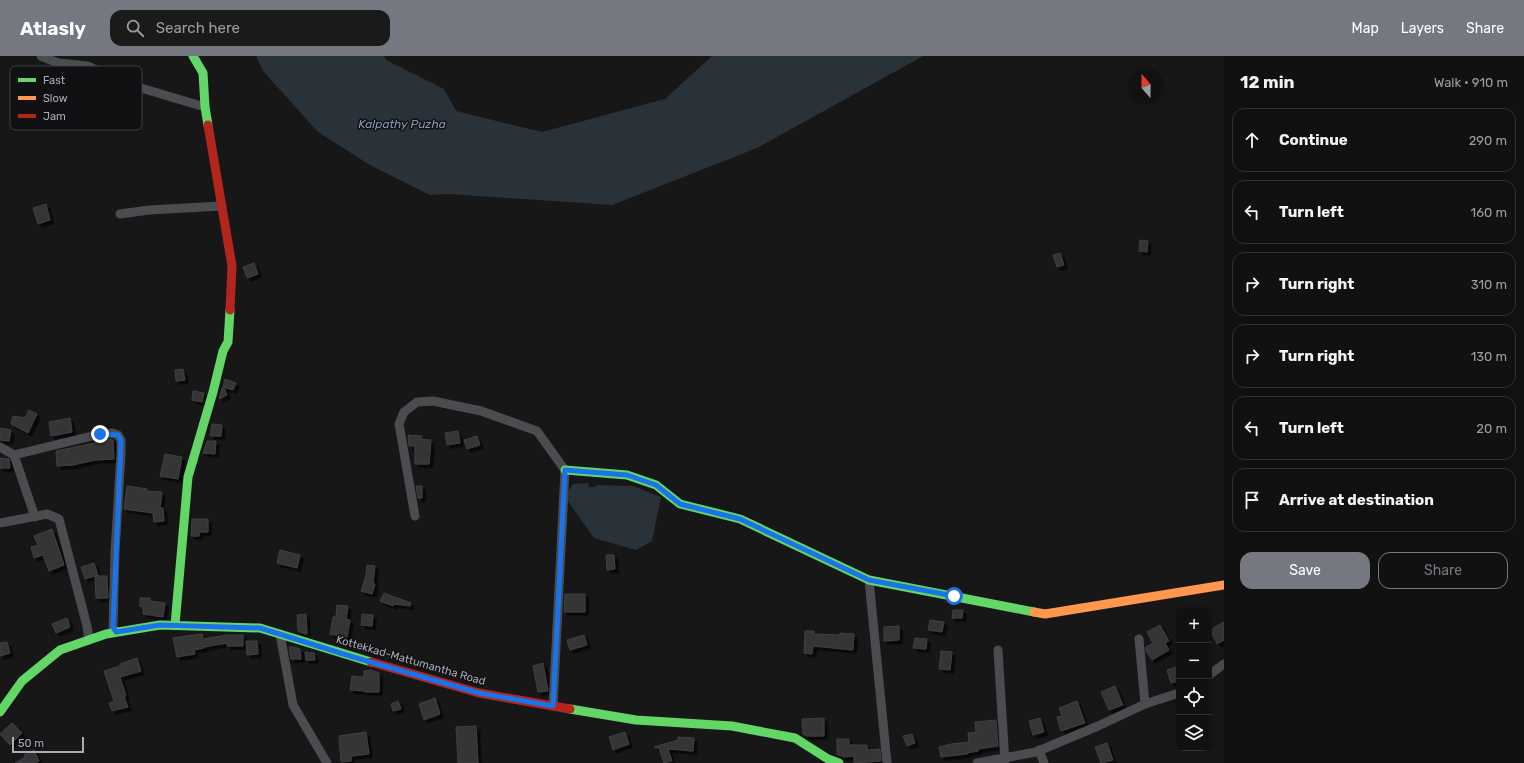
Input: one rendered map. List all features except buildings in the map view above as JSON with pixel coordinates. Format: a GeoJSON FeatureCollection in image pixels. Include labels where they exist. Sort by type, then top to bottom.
{"type":"FeatureCollection","features":[{"type":"Feature","properties":{"kind":"street"},"geometry":{"type":"LineString","coordinates":[[41,56],[58,63],[88,66],[84,56]]}},
{"type":"Feature","properties":{"kind":"street"},"geometry":{"type":"LineString","coordinates":[[175,625],[188,477],[213,392],[223,351],[228,342],[232,266],[205,107],[203,73],[193,56]]}},
{"type":"Feature","properties":{"kind":"street"},"geometry":{"type":"LineString","coordinates":[[142,88],[205,107]]}},
{"type":"Feature","properties":{"kind":"street"},"geometry":{"type":"LineString","coordinates":[[120,214],[149,210],[222,206]]}},
{"type":"Feature","properties":{"kind":"street"},"geometry":{"type":"LineString","coordinates":[[415,516],[399,424],[404,412],[417,402],[433,401],[481,411],[537,431],[565,470],[553,706]]}},
{"type":"Feature","properties":{"kind":"street"},"geometry":{"type":"LineString","coordinates":[[14,455],[100,434],[118,435],[121,440],[115,552],[113,627],[116,632]]}},
{"type":"Feature","properties":{"kind":"street"},"geometry":{"type":"LineString","coordinates":[[0,447],[14,455],[35,517]]}},
{"type":"Feature","properties":{"kind":"street"},"geometry":{"type":"LineString","coordinates":[[565,470],[627,475],[649,482],[656,485],[680,504],[740,519],[869,580],[1045,614],[1224,585]]}},
{"type":"Feature","properties":{"kind":"street"},"geometry":{"type":"LineString","coordinates":[[0,523],[47,514],[59,519],[87,626],[89,640]]}},
{"type":"Feature","properties":{"kind":"street"},"geometry":{"type":"LineString","coordinates":[[869,580],[887,763]]}},
{"type":"Feature","properties":{"kind":"street","name":"Kottekkad-Mattumantha Road"},"geometry":{"type":"LineString","coordinates":[[0,712],[22,681],[60,650],[106,634],[160,625],[260,628],[353,657],[479,693],[636,720],[732,726],[795,738],[828,759],[839,763]]}},
{"type":"Feature","properties":{"kind":"street"},"geometry":{"type":"LineString","coordinates":[[280,634],[293,706],[327,763]]}},
{"type":"Feature","properties":{"kind":"street"},"geometry":{"type":"LineString","coordinates":[[1139,639],[1145,704]]}},
{"type":"Feature","properties":{"kind":"street"},"geometry":{"type":"LineString","coordinates":[[998,650],[1005,760]]}},
{"type":"Feature","properties":{"kind":"street"},"geometry":{"type":"LineString","coordinates":[[1212,673],[1224,664]]}},
{"type":"Feature","properties":{"kind":"street"},"geometry":{"type":"LineString","coordinates":[[977,763],[1005,760],[1039,750],[1098,726],[1145,704],[1176,694]]}},
{"type":"Feature","properties":{"kind":"street"},"geometry":{"type":"LineString","coordinates":[[1039,750],[1044,763]]}},
{"type":"Feature","properties":{"kind":"water","name":"Kalpathy Puzha"},"geometry":{"type":"Polygon","coordinates":[[[256,56],[384,56],[386,60],[444,89],[456,111],[542,132],[665,99],[712,56],[923,56],[757,148],[612,205],[448,194],[430,195],[370,165],[318,132],[263,71],[256,56]]]}},
{"type":"Feature","properties":{"kind":"water"},"geometry":{"type":"Polygon","coordinates":[[[589,483],[588,487],[595,487],[597,485],[633,486],[661,497],[652,541],[636,550],[594,538],[565,497],[573,484],[589,483]]]}},
{"type":"Feature","properties":{"kind":"traffic: fast"},"geometry":{"type":"LineString","coordinates":[[193,56],[203,73],[205,107],[208,125]]}},
{"type":"Feature","properties":{"kind":"traffic: fast"},"geometry":{"type":"LineString","coordinates":[[175,625],[188,477],[213,392],[223,351],[228,342],[230,310]]}},
{"type":"Feature","properties":{"kind":"traffic: fast"},"geometry":{"type":"LineString","coordinates":[[565,470],[627,475],[656,485],[680,504],[740,519],[869,580],[1034,612]]}},
{"type":"Feature","properties":{"kind":"traffic: fast"},"geometry":{"type":"LineString","coordinates":[[0,712],[22,681],[60,650],[106,634],[160,625],[260,628],[371,662]]}},
{"type":"Feature","properties":{"kind":"traffic: fast"},"geometry":{"type":"LineString","coordinates":[[570,709],[636,720],[732,726],[795,738],[828,759],[839,763]]}},
{"type":"Feature","properties":{"kind":"traffic: slow"},"geometry":{"type":"LineString","coordinates":[[1034,612],[1045,614],[1224,585]]}},
{"type":"Feature","properties":{"kind":"traffic: jam"},"geometry":{"type":"LineString","coordinates":[[208,125],[232,266],[230,310]]}},
{"type":"Feature","properties":{"kind":"traffic: jam"},"geometry":{"type":"LineString","coordinates":[[371,662],[479,693],[570,709]]}},
{"type":"Feature","properties":{"kind":"route"},"geometry":{"type":"LineString","coordinates":[[100,434],[112,433],[118,435],[121,440],[120,489],[115,552],[113,627],[116,632],[160,625],[260,628],[353,657],[479,693],[553,706],[565,470],[627,475],[656,485],[680,504],[740,519],[869,580],[954,596]]}}]}
